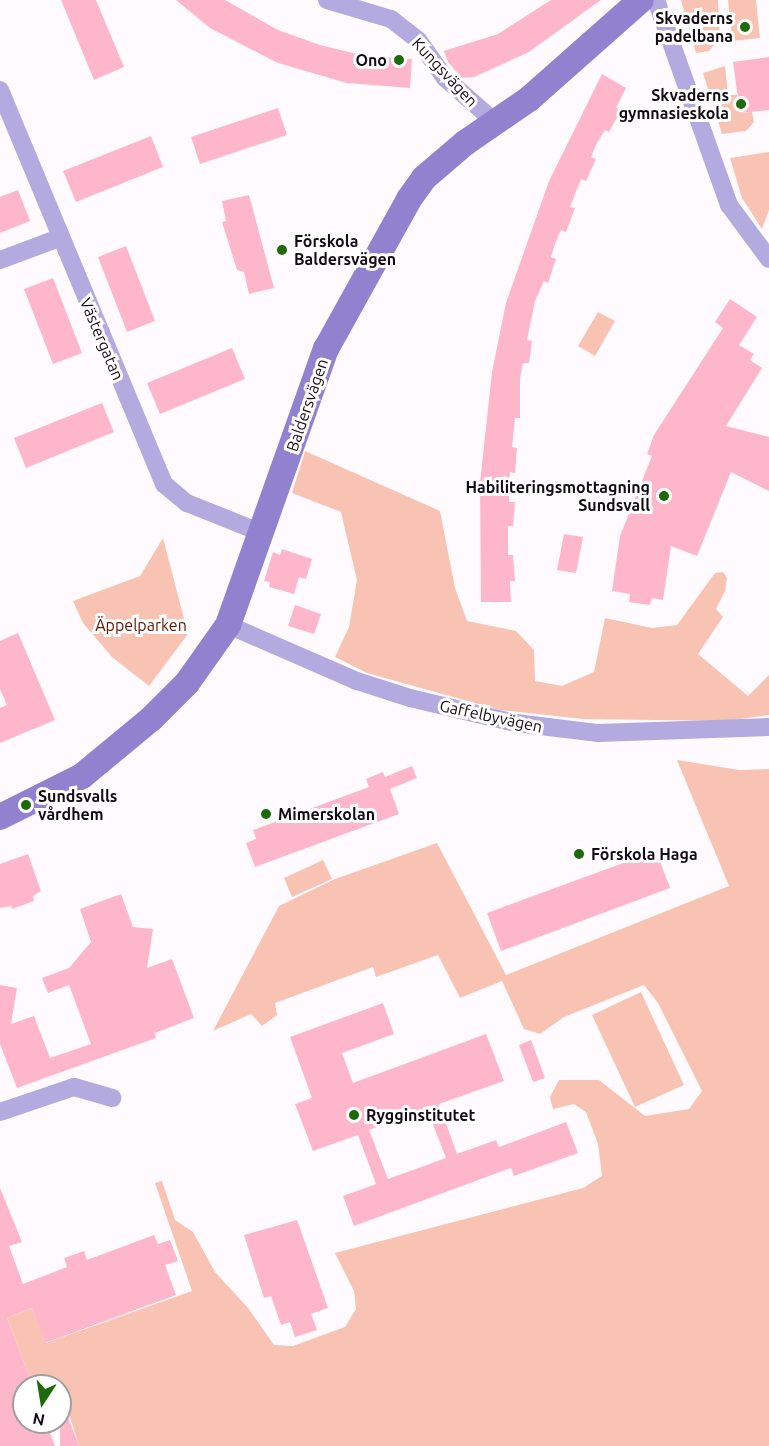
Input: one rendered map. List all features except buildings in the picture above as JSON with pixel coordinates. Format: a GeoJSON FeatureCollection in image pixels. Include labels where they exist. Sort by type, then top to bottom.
{"type":"FeatureCollection","features":[{"type":"Feature","properties":{"kind":"street","name":"Kungsvägen"},"geometry":{"type":"LineString","coordinates":[[327,0],[391,20],[418,40],[451,83],[495,122]]}},
{"type":"Feature","properties":{"kind":"street","name":"Baldersvägen"},"geometry":{"type":"LineString","coordinates":[[0,817],[82,776],[110,755],[187,682],[228,625],[326,349],[409,199],[424,178],[495,122],[529,99],[641,0]]}},
{"type":"Feature","properties":{"kind":"street"},"geometry":{"type":"LineString","coordinates":[[656,0],[729,205],[769,259]]}},
{"type":"Feature","properties":{"kind":"street","name":"Västergatan"},"geometry":{"type":"LineString","coordinates":[[0,90],[59,238],[164,484],[187,503],[262,533]]}},
{"type":"Feature","properties":{"kind":"street"},"geometry":{"type":"LineString","coordinates":[[0,260],[59,238]]}},
{"type":"Feature","properties":{"kind":"street","name":"Gaffelbyvägen"},"geometry":{"type":"LineString","coordinates":[[228,625],[357,681],[410,698],[516,723],[598,733],[769,726]]}},
{"type":"Feature","properties":{"kind":"street"},"geometry":{"type":"LineString","coordinates":[[0,1112],[74,1087],[112,1098]]}},
{"type":"Feature","properties":{"kind":"green space"},"geometry":{"type":"Polygon","coordinates":[[[681,0],[718,0],[720,38],[709,51],[696,53],[681,0]]]}},
{"type":"Feature","properties":{"kind":"green space","name":"Skvaderns padelbana"},"geometry":{"type":"Polygon","coordinates":[[[728,0],[756,0],[760,38],[732,41],[728,0]]]}},
{"type":"Feature","properties":{"kind":"green space"},"geometry":{"type":"Polygon","coordinates":[[[725,66],[728,95],[737,95],[740,113],[752,112],[754,122],[746,131],[722,134],[703,73],[725,66]]]}},
{"type":"Feature","properties":{"kind":"green space"},"geometry":{"type":"Polygon","coordinates":[[[769,152],[769,210],[762,229],[742,198],[730,158],[769,152]]]}},
{"type":"Feature","properties":{"kind":"green space"},"geometry":{"type":"Polygon","coordinates":[[[598,312],[615,321],[595,356],[578,346],[598,312]]]}},
{"type":"Feature","properties":{"kind":"green space"},"geometry":{"type":"Polygon","coordinates":[[[305,451],[440,511],[455,588],[467,621],[516,631],[534,650],[535,681],[562,686],[594,672],[605,618],[652,628],[677,625],[715,573],[723,572],[727,578],[725,591],[716,609],[723,617],[698,654],[748,696],[769,675],[769,715],[727,721],[583,719],[500,710],[367,673],[335,657],[349,627],[357,580],[341,512],[292,493],[305,451]]]}},
{"type":"Feature","properties":{"kind":"green space","name":"Äppelparken"},"geometry":{"type":"Polygon","coordinates":[[[163,538],[188,634],[149,686],[112,657],[83,623],[73,601],[140,576],[163,538]]]}},
{"type":"Feature","properties":{"kind":"green space"},"geometry":{"type":"Polygon","coordinates":[[[677,760],[739,770],[769,769],[769,1446],[79,1446],[72,1424],[72,1374],[28,1374],[7,1318],[32,1308],[46,1343],[192,1291],[155,1183],[162,1181],[175,1220],[193,1232],[215,1272],[248,1308],[274,1345],[293,1346],[345,1327],[356,1309],[354,1291],[335,1253],[583,1188],[602,1176],[598,1144],[586,1112],[574,1104],[553,1109],[550,1097],[559,1080],[599,1080],[645,1116],[689,1109],[702,1091],[658,1003],[644,985],[564,1017],[540,1034],[524,1029],[502,981],[460,998],[438,955],[376,977],[373,967],[275,1003],[277,1015],[262,1026],[251,1014],[213,1031],[279,906],[335,879],[437,843],[506,975],[729,886],[677,760]]]}},
{"type":"Feature","properties":{"kind":"green space"},"geometry":{"type":"Polygon","coordinates":[[[323,860],[332,879],[292,897],[284,878],[323,860]]]}},
{"type":"Feature","properties":{"kind":"green space"},"geometry":{"type":"Polygon","coordinates":[[[641,992],[684,1085],[635,1107],[592,1015],[641,992]]]}},
{"type":"Feature","properties":{"kind":"place","name":"Skvaderns padelbana"},"geometry":{"type":"Point","coordinates":[745,27]}},
{"type":"Feature","properties":{"kind":"place","name":"Ono"},"geometry":{"type":"Point","coordinates":[399,60]}},
{"type":"Feature","properties":{"kind":"place","name":"Skvaderns gymnasieskola"},"geometry":{"type":"Point","coordinates":[741,104]}},
{"type":"Feature","properties":{"kind":"place","name":"Förskola Baldersvägen"},"geometry":{"type":"Point","coordinates":[282,250]}},
{"type":"Feature","properties":{"kind":"place","name":"Habiliteringsmottagning Sundsvall"},"geometry":{"type":"Point","coordinates":[664,496]}},
{"type":"Feature","properties":{"kind":"place","name":"Sundsvalls vårdhem"},"geometry":{"type":"Point","coordinates":[26,805]}},
{"type":"Feature","properties":{"kind":"place","name":"Mimerskolan"},"geometry":{"type":"Point","coordinates":[266,814]}},
{"type":"Feature","properties":{"kind":"place","name":"Förskola Haga"},"geometry":{"type":"Point","coordinates":[579,854]}},
{"type":"Feature","properties":{"kind":"place","name":"Rygginstitutet"},"geometry":{"type":"Point","coordinates":[354,1115]}}]}
